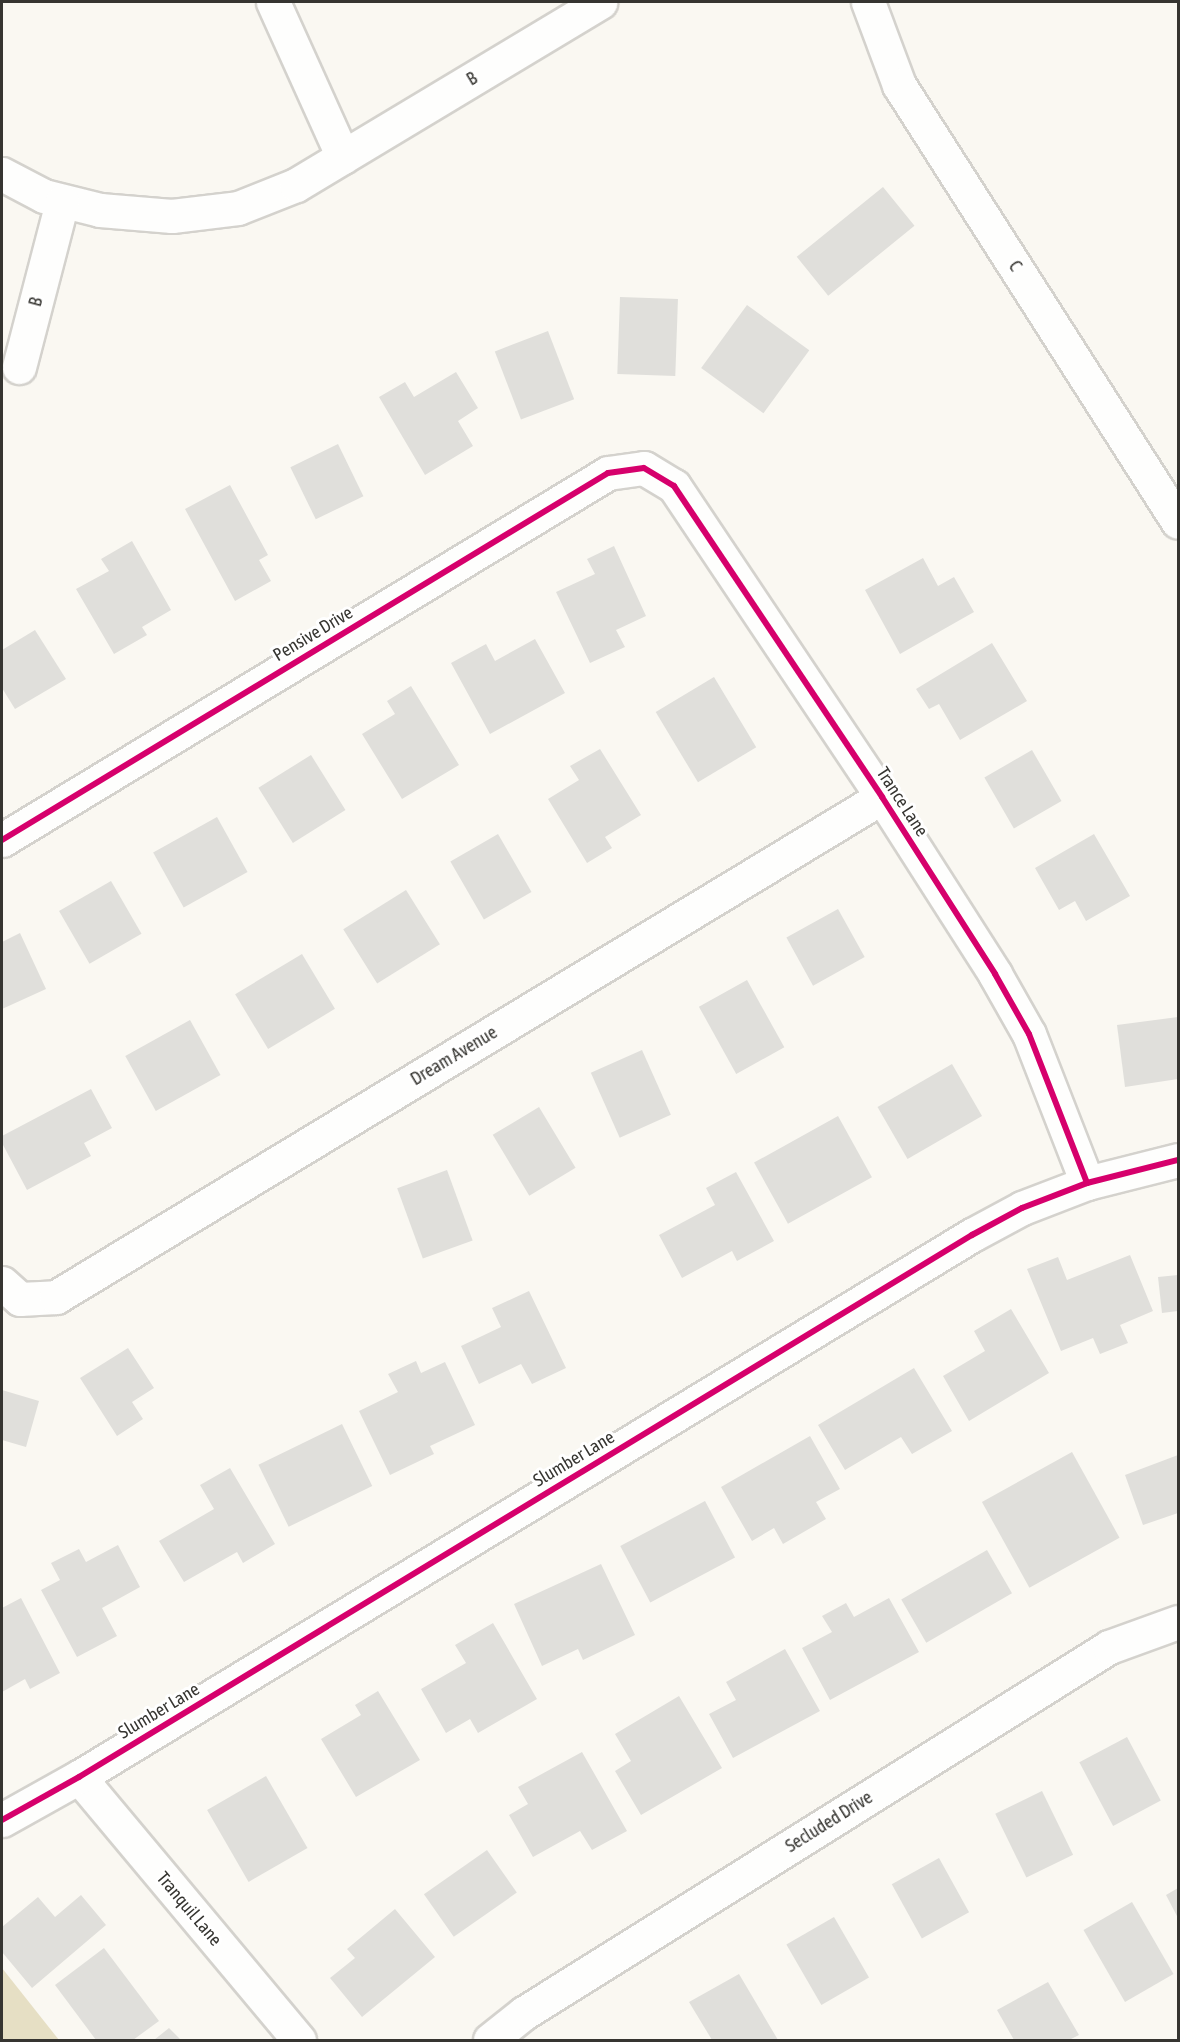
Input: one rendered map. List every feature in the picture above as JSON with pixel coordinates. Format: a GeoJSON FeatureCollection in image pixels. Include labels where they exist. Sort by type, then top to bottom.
{"type":"FeatureCollection","features":[{"type":"Feature","properties":{"kind":"street"},"geometry":{"type":"LineString","coordinates":[[273,2],[343,157]]}},
{"type":"Feature","properties":{"kind":"street","name":"B"},"geometry":{"type":"LineString","coordinates":[[2,174],[62,202],[100,210],[172,216],[238,208],[296,184],[600,2]]}},
{"type":"Feature","properties":{"kind":"street","name":"C"},"geometry":{"type":"LineString","coordinates":[[868,2],[899,85],[1179,522]]}},
{"type":"Feature","properties":{"kind":"street","name":"B"},"geometry":{"type":"LineString","coordinates":[[19,367],[62,202]]}},
{"type":"Feature","properties":{"kind":"street","name":"Trance Lane"},"geometry":{"type":"LineString","coordinates":[[644,468],[674,486],[882,797],[988,964],[1029,1034],[1087,1183]]}},
{"type":"Feature","properties":{"kind":"street","name":"Pensive Drive"},"geometry":{"type":"LineString","coordinates":[[2,840],[608,473],[644,468]]}},
{"type":"Feature","properties":{"kind":"street","name":"Dream Avenue"},"geometry":{"type":"LineString","coordinates":[[11,1291],[56,1297],[882,797]]}},
{"type":"Feature","properties":{"kind":"street","name":"Slumber Lane"},"geometry":{"type":"LineString","coordinates":[[2,1820],[79,1777],[972,1235],[1022,1208],[1087,1183],[1179,1160]]}},
{"type":"Feature","properties":{"kind":"street","name":"Secluded Drive"},"geometry":{"type":"LineString","coordinates":[[490,2040],[524,2013],[1109,1647],[1179,1622]]}},
{"type":"Feature","properties":{"kind":"street","name":"Tranquil Lane"},"geometry":{"type":"LineString","coordinates":[[79,1777],[299,2040]]}},
{"type":"Feature","properties":{"kind":"shaded area"},"geometry":{"type":"Polygon","coordinates":[[[2,1968],[59,2040],[2,2040],[2,1968]]]}},
{"type":"Feature","properties":{"kind":"building"},"geometry":{"type":"Polygon","coordinates":[[[883,187],[914,226],[828,296],[797,257],[883,187]]]}},
{"type":"Feature","properties":{"kind":"building"},"geometry":{"type":"Polygon","coordinates":[[[620,297],[678,299],[675,376],[617,374],[620,297]]]}},
{"type":"Feature","properties":{"kind":"building"},"geometry":{"type":"Polygon","coordinates":[[[747,305],[809,350],[763,413],[701,368],[747,305]]]}},
{"type":"Feature","properties":{"kind":"building"},"geometry":{"type":"Polygon","coordinates":[[[548,331],[574,399],[521,420],[495,351],[548,331]]]}},
{"type":"Feature","properties":{"kind":"building"},"geometry":{"type":"Polygon","coordinates":[[[456,372],[478,408],[458,421],[473,446],[425,475],[379,397],[405,382],[414,397],[456,372]]]}},
{"type":"Feature","properties":{"kind":"building"},"geometry":{"type":"Polygon","coordinates":[[[338,444],[363,496],[316,519],[290,467],[338,444]]]}},
{"type":"Feature","properties":{"kind":"building"},"geometry":{"type":"Polygon","coordinates":[[[230,485],[268,555],[259,560],[271,581],[235,601],[185,509],[230,485]]]}},
{"type":"Feature","properties":{"kind":"building"},"geometry":{"type":"Polygon","coordinates":[[[132,541],[171,610],[142,627],[147,635],[114,654],[76,589],[109,571],[101,559],[132,541]]]}},
{"type":"Feature","properties":{"kind":"building"},"geometry":{"type":"Polygon","coordinates":[[[614,546],[646,616],[616,630],[625,647],[590,663],[556,592],[595,574],[587,559],[614,546]]]}},
{"type":"Feature","properties":{"kind":"building"},"geometry":{"type":"Polygon","coordinates":[[[923,558],[938,586],[954,577],[974,612],[900,654],[865,590],[923,558]]]}},
{"type":"Feature","properties":{"kind":"building"},"geometry":{"type":"Polygon","coordinates":[[[35,630],[66,679],[15,709],[2,688],[2,650],[35,630]]]}},
{"type":"Feature","properties":{"kind":"building"},"geometry":{"type":"Polygon","coordinates":[[[535,639],[565,693],[490,734],[451,663],[486,644],[495,661],[535,639]]]}},
{"type":"Feature","properties":{"kind":"building"},"geometry":{"type":"Polygon","coordinates":[[[992,643],[1027,701],[960,740],[939,704],[929,709],[916,689],[992,643]]]}},
{"type":"Feature","properties":{"kind":"building"},"geometry":{"type":"Polygon","coordinates":[[[714,677],[756,747],[698,782],[656,712],[714,677]]]}},
{"type":"Feature","properties":{"kind":"building"},"geometry":{"type":"Polygon","coordinates":[[[411,686],[459,765],[402,799],[362,734],[395,714],[387,701],[411,686]]]}},
{"type":"Feature","properties":{"kind":"building"},"geometry":{"type":"Polygon","coordinates":[[[600,749],[641,815],[605,837],[612,848],[587,863],[548,799],[579,780],[570,766],[600,749]]]}},
{"type":"Feature","properties":{"kind":"building"},"geometry":{"type":"Polygon","coordinates":[[[1032,750],[1062,801],[1014,829],[984,778],[1032,750]]]}},
{"type":"Feature","properties":{"kind":"building"},"geometry":{"type":"Polygon","coordinates":[[[311,755],[345,810],[293,843],[258,788],[311,755]]]}},
{"type":"Feature","properties":{"kind":"building"},"geometry":{"type":"Polygon","coordinates":[[[217,817],[248,872],[184,907],[153,852],[217,817]]]}},
{"type":"Feature","properties":{"kind":"building"},"geometry":{"type":"Polygon","coordinates":[[[498,834],[532,892],[484,920],[450,862],[498,834]]]}},
{"type":"Feature","properties":{"kind":"building"},"geometry":{"type":"Polygon","coordinates":[[[1094,834],[1130,896],[1086,921],[1075,901],[1059,910],[1035,868],[1094,834]]]}},
{"type":"Feature","properties":{"kind":"building"},"geometry":{"type":"Polygon","coordinates":[[[111,881],[142,934],[90,964],[59,911],[111,881]]]}},
{"type":"Feature","properties":{"kind":"building"},"geometry":{"type":"Polygon","coordinates":[[[406,890],[440,944],[377,983],[343,929],[406,890]]]}},
{"type":"Feature","properties":{"kind":"building"},"geometry":{"type":"Polygon","coordinates":[[[838,909],[865,957],[813,986],[786,938],[838,909]]]}},
{"type":"Feature","properties":{"kind":"building"},"geometry":{"type":"Polygon","coordinates":[[[20,933],[46,989],[2,1009],[2,942],[20,933]]]}},
{"type":"Feature","properties":{"kind":"building"},"geometry":{"type":"Polygon","coordinates":[[[302,954],[335,1009],[268,1049],[235,994],[302,954]]]}},
{"type":"Feature","properties":{"kind":"building"},"geometry":{"type":"Polygon","coordinates":[[[747,980],[784,1047],[736,1074],[699,1007],[747,980]]]}},
{"type":"Feature","properties":{"kind":"building"},"geometry":{"type":"Polygon","coordinates":[[[1178,1017],[1178,1079],[1125,1087],[1117,1025],[1178,1017]]]}},
{"type":"Feature","properties":{"kind":"building"},"geometry":{"type":"Polygon","coordinates":[[[190,1020],[221,1075],[156,1111],[125,1056],[190,1020]]]}},
{"type":"Feature","properties":{"kind":"building"},"geometry":{"type":"Polygon","coordinates":[[[642,1050],[671,1115],[620,1138],[591,1073],[642,1050]]]}},
{"type":"Feature","properties":{"kind":"building"},"geometry":{"type":"Polygon","coordinates":[[[952,1064],[982,1116],[908,1159],[878,1107],[952,1064]]]}},
{"type":"Feature","properties":{"kind":"building"},"geometry":{"type":"Polygon","coordinates":[[[91,1089],[112,1128],[84,1143],[91,1156],[27,1190],[2,1143],[2,1136],[91,1089]]]}},
{"type":"Feature","properties":{"kind":"building"},"geometry":{"type":"Polygon","coordinates":[[[539,1107],[576,1168],[529,1196],[493,1135],[539,1107]]]}},
{"type":"Feature","properties":{"kind":"building"},"geometry":{"type":"Polygon","coordinates":[[[838,1116],[872,1177],[788,1224],[754,1163],[838,1116]]]}},
{"type":"Feature","properties":{"kind":"building"},"geometry":{"type":"Polygon","coordinates":[[[447,1170],[473,1240],[423,1259],[397,1188],[447,1170]]]}},
{"type":"Feature","properties":{"kind":"building"},"geometry":{"type":"Polygon","coordinates":[[[736,1172],[774,1241],[737,1261],[732,1251],[682,1278],[659,1235],[715,1205],[706,1188],[736,1172]]]}},
{"type":"Feature","properties":{"kind":"building"},"geometry":{"type":"Polygon","coordinates":[[[1130,1255],[1153,1311],[1120,1325],[1128,1343],[1100,1354],[1093,1338],[1061,1351],[1027,1269],[1058,1257],[1067,1280],[1130,1255]]]}},
{"type":"Feature","properties":{"kind":"building"},"geometry":{"type":"Polygon","coordinates":[[[1178,1275],[1178,1311],[1162,1313],[1158,1277],[1178,1275]]]}},
{"type":"Feature","properties":{"kind":"building"},"geometry":{"type":"Polygon","coordinates":[[[529,1291],[566,1368],[532,1384],[521,1364],[479,1384],[461,1346],[501,1327],[492,1308],[529,1291]]]}},
{"type":"Feature","properties":{"kind":"building"},"geometry":{"type":"Polygon","coordinates":[[[1011,1309],[1049,1373],[969,1421],[943,1376],[985,1351],[974,1331],[1011,1309]]]}},
{"type":"Feature","properties":{"kind":"building"},"geometry":{"type":"Polygon","coordinates":[[[128,1348],[154,1388],[132,1402],[143,1419],[117,1436],[80,1378],[128,1348]]]}},
{"type":"Feature","properties":{"kind":"building"},"geometry":{"type":"Polygon","coordinates":[[[416,1361],[421,1373],[445,1362],[475,1425],[430,1446],[434,1454],[390,1475],[359,1411],[398,1392],[388,1374],[416,1361]]]}},
{"type":"Feature","properties":{"kind":"building"},"geometry":{"type":"Polygon","coordinates":[[[914,1368],[952,1431],[912,1454],[901,1437],[845,1470],[818,1425],[914,1368]]]}},
{"type":"Feature","properties":{"kind":"building"},"geometry":{"type":"Polygon","coordinates":[[[2,1390],[39,1401],[26,1447],[2,1440],[2,1390]]]}},
{"type":"Feature","properties":{"kind":"building"},"geometry":{"type":"Polygon","coordinates":[[[342,1424],[372,1486],[289,1527],[258,1465],[342,1424]]]}},
{"type":"Feature","properties":{"kind":"building"},"geometry":{"type":"Polygon","coordinates":[[[810,1436],[840,1489],[816,1502],[826,1519],[783,1544],[774,1528],[752,1541],[721,1487],[810,1436]]]}},
{"type":"Feature","properties":{"kind":"building"},"geometry":{"type":"Polygon","coordinates":[[[1072,1452],[1120,1538],[1029,1588],[982,1502],[1072,1452]]]}},
{"type":"Feature","properties":{"kind":"building"},"geometry":{"type":"Polygon","coordinates":[[[1178,1455],[1178,1513],[1143,1525],[1125,1475],[1178,1455]]]}},
{"type":"Feature","properties":{"kind":"building"},"geometry":{"type":"Polygon","coordinates":[[[230,1468],[275,1544],[243,1563],[237,1552],[184,1582],[159,1541],[214,1509],[200,1485],[230,1468]]]}},
{"type":"Feature","properties":{"kind":"building"},"geometry":{"type":"Polygon","coordinates":[[[705,1501],[735,1558],[650,1603],[620,1546],[705,1501]]]}},
{"type":"Feature","properties":{"kind":"building"},"geometry":{"type":"Polygon","coordinates":[[[118,1545],[140,1587],[102,1608],[117,1636],[77,1657],[41,1590],[60,1580],[51,1563],[79,1549],[86,1562],[118,1545]]]}},
{"type":"Feature","properties":{"kind":"building"},"geometry":{"type":"Polygon","coordinates":[[[987,1550],[1012,1593],[926,1643],[901,1600],[987,1550]]]}},
{"type":"Feature","properties":{"kind":"building"},"geometry":{"type":"Polygon","coordinates":[[[601,1564],[635,1635],[583,1660],[578,1649],[542,1666],[514,1604],[601,1564]]]}},
{"type":"Feature","properties":{"kind":"building"},"geometry":{"type":"Polygon","coordinates":[[[21,1598],[60,1673],[30,1689],[25,1679],[2,1692],[2,1608],[21,1598]]]}},
{"type":"Feature","properties":{"kind":"building"},"geometry":{"type":"Polygon","coordinates":[[[889,1598],[919,1652],[830,1700],[802,1648],[832,1632],[822,1616],[846,1603],[854,1617],[889,1598]]]}},
{"type":"Feature","properties":{"kind":"building"},"geometry":{"type":"Polygon","coordinates":[[[493,1623],[537,1699],[478,1733],[470,1719],[446,1733],[421,1689],[466,1663],[455,1645],[493,1623]]]}},
{"type":"Feature","properties":{"kind":"building"},"geometry":{"type":"Polygon","coordinates":[[[785,1649],[820,1711],[733,1758],[709,1714],[736,1700],[726,1682],[785,1649]]]}},
{"type":"Feature","properties":{"kind":"building"},"geometry":{"type":"Polygon","coordinates":[[[378,1691],[420,1760],[356,1797],[321,1739],[361,1715],[355,1705],[378,1691]]]}},
{"type":"Feature","properties":{"kind":"building"},"geometry":{"type":"Polygon","coordinates":[[[679,1696],[722,1768],[641,1815],[615,1771],[631,1761],[615,1734],[679,1696]]]}},
{"type":"Feature","properties":{"kind":"building"},"geometry":{"type":"Polygon","coordinates":[[[1127,1737],[1161,1801],[1113,1826],[1079,1762],[1127,1737]]]}},
{"type":"Feature","properties":{"kind":"building"},"geometry":{"type":"Polygon","coordinates":[[[582,1752],[627,1831],[592,1850],[580,1831],[533,1857],[509,1815],[528,1804],[518,1787],[582,1752]]]}},
{"type":"Feature","properties":{"kind":"building"},"geometry":{"type":"Polygon","coordinates":[[[266,1776],[308,1848],[249,1882],[207,1810],[266,1776]]]}},
{"type":"Feature","properties":{"kind":"building"},"geometry":{"type":"Polygon","coordinates":[[[1042,1791],[1073,1855],[1026,1878],[995,1814],[1042,1791]]]}},
{"type":"Feature","properties":{"kind":"building"},"geometry":{"type":"Polygon","coordinates":[[[487,1850],[517,1893],[454,1937],[424,1894],[487,1850]]]}},
{"type":"Feature","properties":{"kind":"building"},"geometry":{"type":"Polygon","coordinates":[[[939,1858],[969,1912],[922,1938],[892,1884],[939,1858]]]}},
{"type":"Feature","properties":{"kind":"building"},"geometry":{"type":"Polygon","coordinates":[[[1178,1888],[1178,1918],[1166,1895],[1178,1888]]]}},
{"type":"Feature","properties":{"kind":"building"},"geometry":{"type":"Polygon","coordinates":[[[81,1895],[106,1925],[32,1988],[2,1952],[2,1927],[38,1897],[55,1917],[81,1895]]]}},
{"type":"Feature","properties":{"kind":"building"},"geometry":{"type":"Polygon","coordinates":[[[1132,1902],[1174,1974],[1125,2002],[1084,1930],[1132,1902]]]}},
{"type":"Feature","properties":{"kind":"building"},"geometry":{"type":"Polygon","coordinates":[[[395,1909],[435,1957],[362,2017],[330,1978],[355,1958],[347,1949],[395,1909]]]}},
{"type":"Feature","properties":{"kind":"building"},"geometry":{"type":"Polygon","coordinates":[[[834,1917],[869,1978],[821,2005],[786,1944],[834,1917]]]}},
{"type":"Feature","properties":{"kind":"building"},"geometry":{"type":"Polygon","coordinates":[[[104,1948],[159,2021],[133,2040],[96,2040],[55,1985],[104,1948]]]}},
{"type":"Feature","properties":{"kind":"building"},"geometry":{"type":"Polygon","coordinates":[[[739,1974],[778,2040],[712,2040],[689,2002],[739,1974]]]}},
{"type":"Feature","properties":{"kind":"building"},"geometry":{"type":"Polygon","coordinates":[[[1048,1982],[1079,2035],[1069,2040],[1014,2040],[997,2010],[1048,1982]]]}},
{"type":"Feature","properties":{"kind":"building"},"geometry":{"type":"Polygon","coordinates":[[[169,2028],[181,2040],[154,2040],[169,2028]]]}},
{"type":"Feature","properties":{"kind":"cycle path"},"geometry":{"type":"LineString","coordinates":[[2,840],[608,473],[644,468],[674,486],[882,797],[995,974],[1029,1034],[1087,1183]]}},
{"type":"Feature","properties":{"kind":"cycle path"},"geometry":{"type":"LineString","coordinates":[[2,1820],[79,1777],[972,1235],[1022,1208],[1087,1183],[1178,1160]]}}]}
